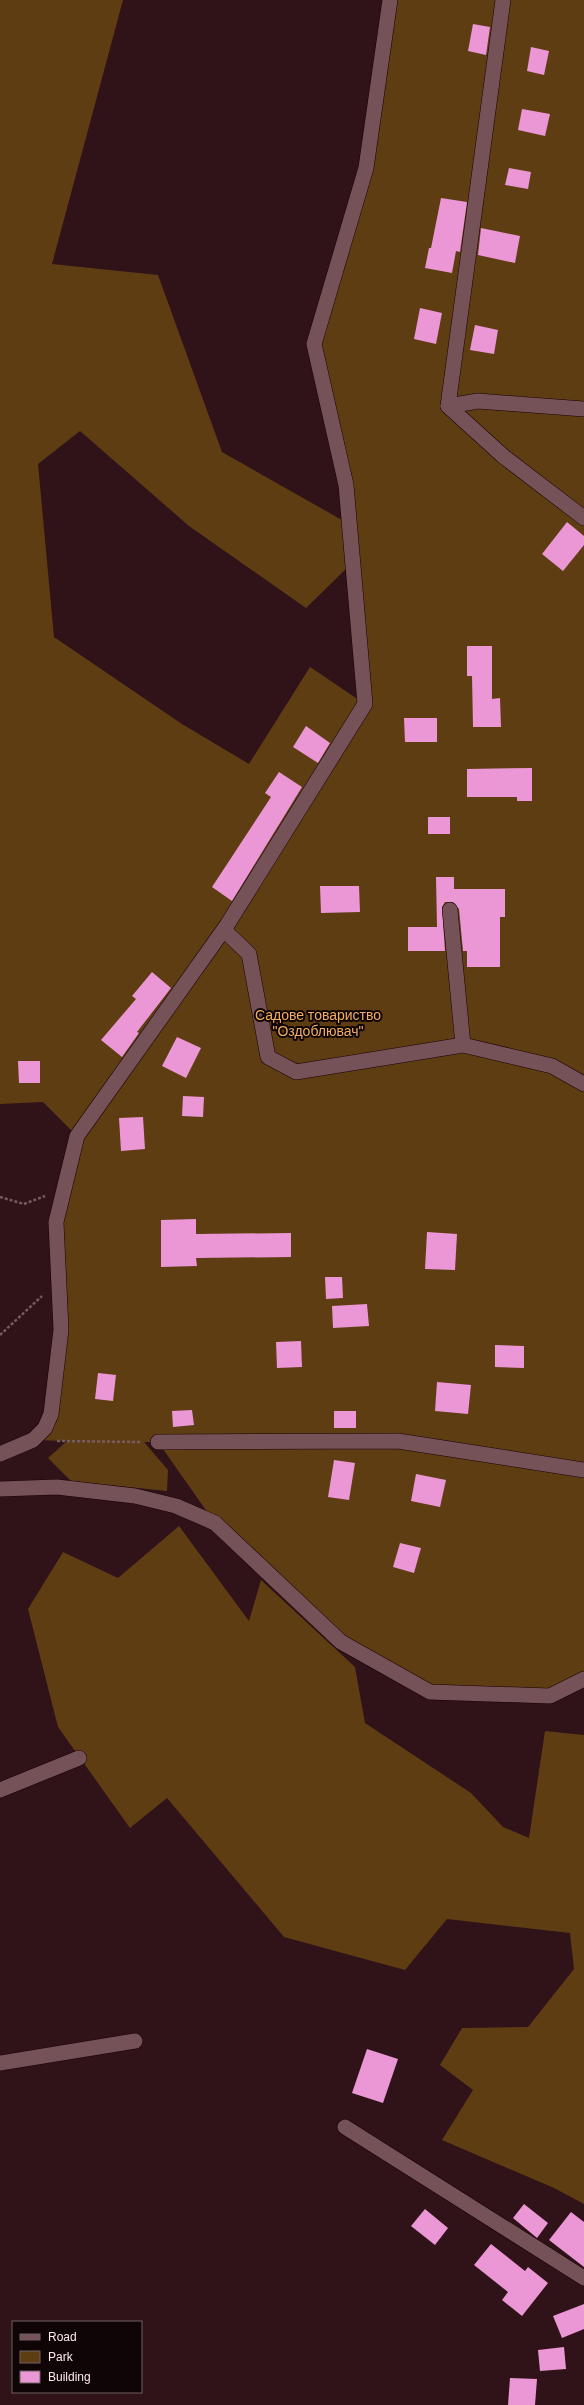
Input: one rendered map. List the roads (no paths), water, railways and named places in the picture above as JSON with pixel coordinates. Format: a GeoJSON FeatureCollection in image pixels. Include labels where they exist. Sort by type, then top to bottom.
{"type":"FeatureCollection","features":[{"type":"Feature","properties":{"kind":"street"},"geometry":{"type":"LineString","coordinates":[[0,1454],[33,1440],[45,1428],[51,1414],[61,1330],[56,1222],[77,1136],[224,930],[365,704],[346,485],[314,344],[366,168],[390,0]]}},
{"type":"Feature","properties":{"kind":"street"},"geometry":{"type":"LineString","coordinates":[[448,406],[503,0]]}},
{"type":"Feature","properties":{"kind":"street"},"geometry":{"type":"LineString","coordinates":[[448,406],[478,401],[584,409]]}},
{"type":"Feature","properties":{"kind":"street"},"geometry":{"type":"LineString","coordinates":[[448,406],[503,456],[584,518]]}},
{"type":"Feature","properties":{"kind":"street"},"geometry":{"type":"LineString","coordinates":[[450,910],[464,1045]]}},
{"type":"Feature","properties":{"kind":"street"},"geometry":{"type":"LineString","coordinates":[[224,930],[249,954],[268,1057],[296,1072],[464,1045],[552,1066],[584,1084]]}},
{"type":"Feature","properties":{"kind":"street"},"geometry":{"type":"LineString","coordinates":[[158,1442],[398,1441],[584,1470]]}},
{"type":"Feature","properties":{"kind":"street"},"geometry":{"type":"LineString","coordinates":[[0,1489],[57,1487],[135,1496],[176,1506],[216,1523],[341,1642],[430,1692],[550,1696],[584,1679]]}},
{"type":"Feature","properties":{"kind":"street"},"geometry":{"type":"LineString","coordinates":[[0,1790],[79,1758]]}},
{"type":"Feature","properties":{"kind":"street"},"geometry":{"type":"LineString","coordinates":[[0,2063],[135,2041]]}},
{"type":"Feature","properties":{"kind":"street"},"geometry":{"type":"LineString","coordinates":[[345,2127],[584,2278]]}},
{"type":"Feature","properties":{"kind":"park label","name":"Садове товариство \"Оздоблювач\""},"geometry":{"type":"Point","coordinates":[318,1024]}}]}
